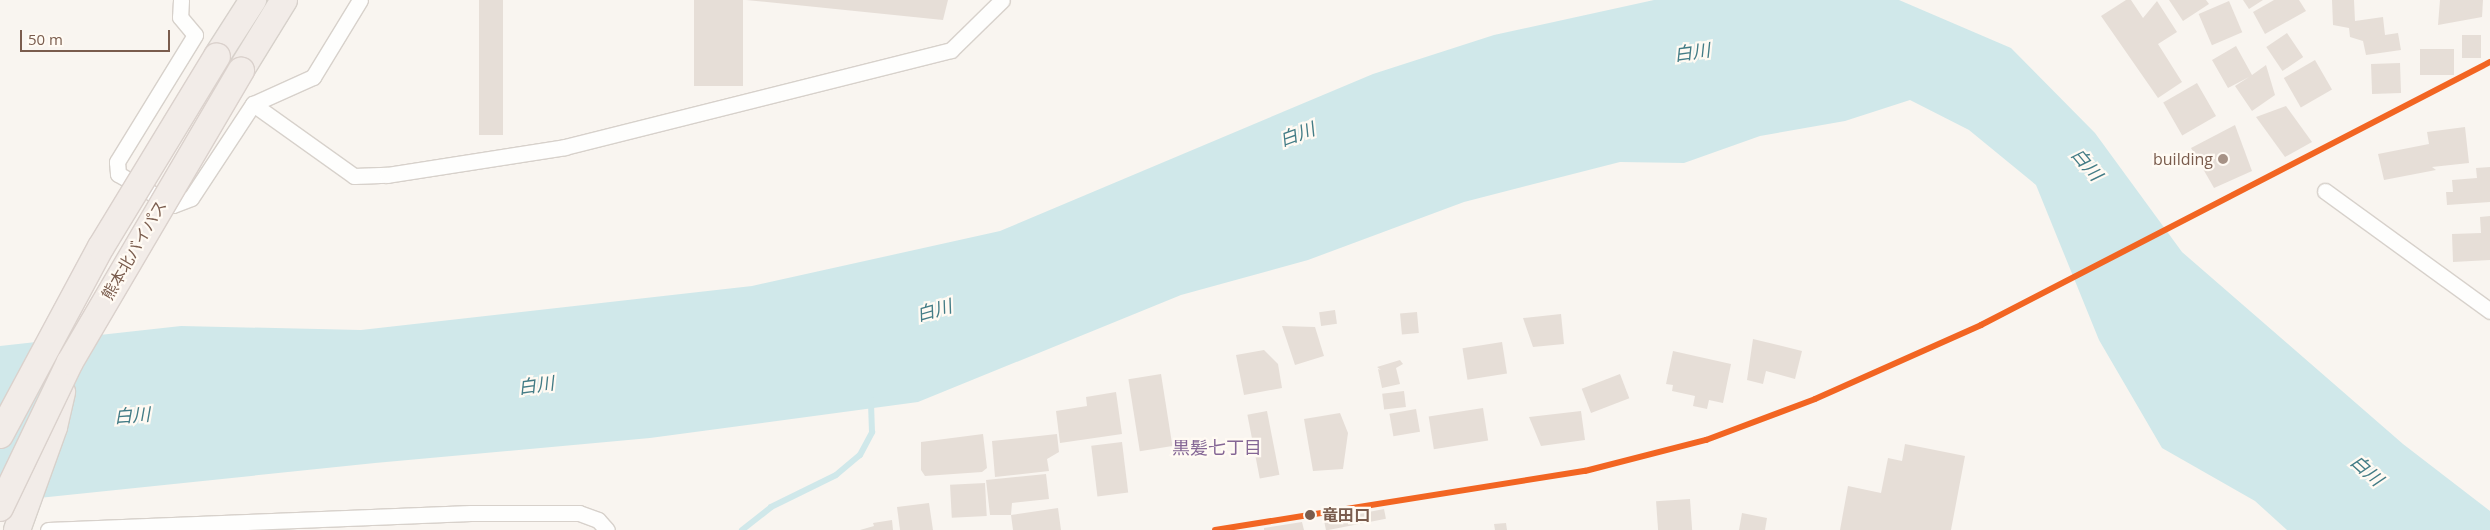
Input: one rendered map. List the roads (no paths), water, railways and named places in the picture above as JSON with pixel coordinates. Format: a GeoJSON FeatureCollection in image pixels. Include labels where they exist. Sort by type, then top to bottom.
{"type":"FeatureCollection","features":[{"type":"Feature","properties":{"kind":"highway","name":"熊本北バイパス"},"geometry":{"type":"LineString","coordinates":[[0,435],[101,247],[253,0]]}},
{"type":"Feature","properties":{"kind":"highway","name":"熊本北バイパス"},"geometry":{"type":"LineString","coordinates":[[0,508],[70,362],[284,0]]}},
{"type":"Feature","properties":{"kind":"highway"},"geometry":{"type":"LineString","coordinates":[[16,530],[54,427],[70,362]]}},
{"type":"Feature","properties":{"kind":"street"},"geometry":{"type":"LineString","coordinates":[[181,0],[180,17],[195,35],[117,162],[118,174],[173,205],[191,198],[253,104],[313,77],[360,0]]}},
{"type":"Feature","properties":{"kind":"street"},"geometry":{"type":"LineString","coordinates":[[253,104],[354,176],[388,175],[566,147],[951,50],[1002,0]]}},
{"type":"Feature","properties":{"kind":"street"},"geometry":{"type":"LineString","coordinates":[[2325,191],[2490,311]]}},
{"type":"Feature","properties":{"kind":"street"},"geometry":{"type":"LineString","coordinates":[[48,530],[481,512],[580,513],[598,520],[607,530]]}},
{"type":"Feature","properties":{"kind":"water","name":"白川"},"geometry":{"type":"Polygon","coordinates":[[[1654,0],[1899,0],[2011,48],[2095,133],[2182,252],[2403,444],[2490,511],[2490,530],[2287,530],[2255,501],[2162,448],[2099,340],[2036,185],[1969,130],[1910,100],[1845,121],[1760,136],[1684,163],[1620,162],[1464,202],[1308,260],[1181,295],[918,402],[650,438],[375,463],[0,502],[0,346],[181,326],[361,330],[752,286],[1000,231],[1373,74],[1494,35],[1654,0]]]}},
{"type":"Feature","properties":{"kind":"waterway"},"geometry":{"type":"LineString","coordinates":[[742,530],[771,507],[836,475],[860,455],[872,432],[871,400]]}},
{"type":"Feature","properties":{"kind":"place","name":"building"},"geometry":{"type":"Point","coordinates":[2223,159]}},
{"type":"Feature","properties":{"kind":"place","name":"竜田口"},"geometry":{"type":"Point","coordinates":[1310,515]}},
{"type":"Feature","properties":{"kind":"district","name":"黒髪七丁目"},"geometry":{"type":"Point","coordinates":[1217,447]}}]}
